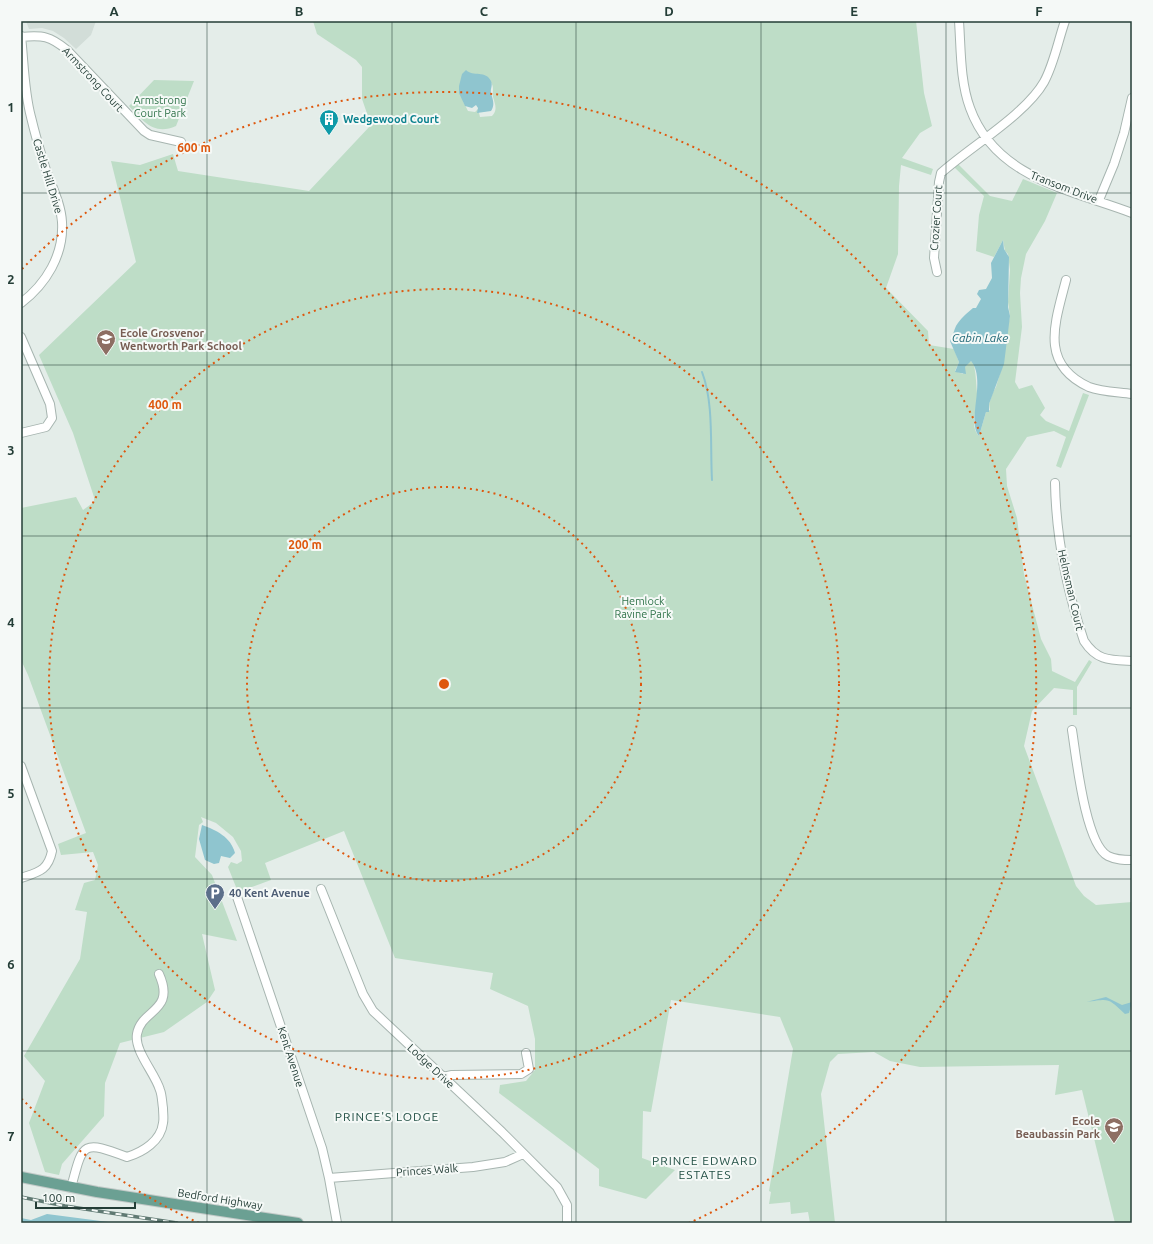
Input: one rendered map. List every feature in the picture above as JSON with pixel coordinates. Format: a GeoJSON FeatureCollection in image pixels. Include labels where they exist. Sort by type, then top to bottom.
{"type":"FeatureCollection","features":[{"type":"Feature","properties":{"kind":"main road","name":"Bedford Highway"},"geometry":{"type":"LineString","coordinates":[[21,1177],[71,1188],[298,1223]]}},
{"type":"Feature","properties":{"kind":"street","name":"Transom Drive"},"geometry":{"type":"LineString","coordinates":[[959,21],[962,71],[970,108],[985,138],[1002,157],[1023,172],[1054,186],[1099,200],[1132,213]]}},
{"type":"Feature","properties":{"kind":"street","name":"Crozier Court"},"geometry":{"type":"LineString","coordinates":[[937,272],[934,258],[939,182],[941,173],[1023,106],[1038,91],[1048,72],[1065,21]]}},
{"type":"Feature","properties":{"kind":"street","name":"Armstrong Court"},"geometry":{"type":"LineString","coordinates":[[21,36],[41,35],[56,41],[67,50],[144,132],[150,135],[181,142]]}},
{"type":"Feature","properties":{"kind":"street","name":"Castle Hill Drive"},"geometry":{"type":"LineString","coordinates":[[21,36],[24,81],[30,116],[56,197],[62,222],[57,259],[36,291],[21,302]]}},
{"type":"Feature","properties":{"kind":"street"},"geometry":{"type":"LineString","coordinates":[[1099,200],[1114,164],[1124,133],[1132,98]]}},
{"type":"Feature","properties":{"kind":"street"},"geometry":{"type":"LineString","coordinates":[[1066,280],[1054,337],[1055,352],[1060,364],[1072,376],[1090,387],[1132,394]]}},
{"type":"Feature","properties":{"kind":"street"},"geometry":{"type":"LineString","coordinates":[[21,337],[50,404],[52,418],[46,427],[21,433]]}},
{"type":"Feature","properties":{"kind":"street","name":"Helmsman Court"},"geometry":{"type":"LineString","coordinates":[[1055,483],[1060,540],[1067,580],[1084,641],[1089,649],[1102,658],[1132,661]]}},
{"type":"Feature","properties":{"kind":"street"},"geometry":{"type":"LineString","coordinates":[[1072,730],[1080,786],[1095,839],[1100,849],[1107,856],[1122,861],[1132,860]]}},
{"type":"Feature","properties":{"kind":"street"},"geometry":{"type":"LineString","coordinates":[[21,766],[52,851],[50,862],[43,870],[21,878]]}},
{"type":"Feature","properties":{"kind":"street","name":"Lodge Drive"},"geometry":{"type":"LineString","coordinates":[[321,888],[363,994],[373,1011],[524,1154],[562,1194],[568,1211],[567,1223]]}},
{"type":"Feature","properties":{"kind":"street","name":"Kent Avenue"},"geometry":{"type":"LineString","coordinates":[[236,894],[295,1065],[310,1118],[322,1148],[337,1223]]}},
{"type":"Feature","properties":{"kind":"street"},"geometry":{"type":"LineString","coordinates":[[71,1188],[79,1157],[85,1150],[93,1147],[101,1147],[128,1157],[146,1150],[161,1130],[163,1123],[161,1091],[139,1050],[136,1035],[138,1028],[145,1018],[160,1005],[164,988],[159,974]]}},
{"type":"Feature","properties":{"kind":"street"},"geometry":{"type":"LineString","coordinates":[[443,1077],[452,1075],[521,1074],[527,1072],[529,1069],[526,1053]]}},
{"type":"Feature","properties":{"kind":"street","name":"Princes Walk"},"geometry":{"type":"LineString","coordinates":[[329,1178],[473,1167],[505,1162],[524,1154]]}},
{"type":"Feature","properties":{"kind":"shaded area"},"geometry":{"type":"Polygon","coordinates":[[[26,21],[96,21],[91,35],[76,49],[64,38],[53,31],[42,28],[29,29],[26,21]]]}},
{"type":"Feature","properties":{"kind":"green space","name":"Hemlock Ravine Park"},"geometry":{"type":"Polygon","coordinates":[[[313,21],[916,21],[924,93],[932,126],[920,133],[902,158],[933,169],[931,175],[901,165],[899,186],[898,254],[886,288],[928,331],[929,345],[954,349],[959,362],[955,371],[963,374],[965,367],[970,361],[973,362],[977,398],[974,426],[979,436],[986,412],[990,410],[989,404],[1004,360],[1004,347],[1010,316],[1008,302],[1010,270],[1008,254],[1005,251],[1003,240],[994,257],[976,251],[979,215],[984,196],[954,167],[958,164],[990,196],[1012,201],[1023,179],[1057,193],[1045,221],[1026,254],[1021,278],[1020,293],[1022,327],[1015,382],[1019,389],[1032,385],[1045,408],[1040,415],[1046,421],[1069,431],[1083,393],[1089,395],[1061,468],[1056,466],[1066,437],[1054,431],[1027,437],[1006,469],[1007,486],[1017,518],[1024,574],[1041,639],[1051,659],[1052,671],[1075,682],[1089,660],[1092,662],[1077,687],[1077,715],[1073,715],[1073,690],[1054,688],[1032,711],[1024,746],[1076,886],[1084,896],[1096,905],[1132,902],[1132,1223],[1115,1223],[1082,1090],[1055,1095],[1059,1065],[920,1067],[890,1061],[874,1052],[838,1054],[830,1062],[821,1094],[835,1223],[810,1223],[808,1212],[791,1214],[790,1202],[769,1204],[771,1192],[769,1191],[793,1049],[780,1017],[671,1000],[651,1112],[643,1111],[642,1158],[675,1170],[646,1199],[599,1186],[599,1169],[499,1093],[500,1085],[526,1081],[535,1070],[535,1039],[528,1006],[490,989],[493,973],[395,958],[344,831],[265,863],[271,880],[238,892],[228,867],[231,862],[237,864],[242,861],[241,851],[233,837],[216,823],[201,817],[203,822],[199,825],[195,857],[212,875],[237,941],[202,934],[215,990],[207,1002],[164,1032],[120,1043],[105,1083],[104,1116],[62,1164],[59,1175],[45,1172],[29,1123],[45,1081],[24,1056],[80,959],[87,912],[75,910],[84,883],[95,880],[98,865],[93,852],[61,855],[58,844],[86,833],[28,675],[21,660],[21,508],[76,497],[83,510],[94,502],[94,497],[73,433],[39,355],[136,262],[111,161],[140,165],[173,154],[178,171],[309,191],[371,125],[362,99],[362,67],[356,60],[317,34],[313,21]],[[490,81],[463,101],[468,111],[475,112],[478,109],[480,117],[492,116],[494,114],[496,107],[493,97],[492,83],[490,81]]]}},
{"type":"Feature","properties":{"kind":"green space","name":"Armstrong Court Park"},"geometry":{"type":"Polygon","coordinates":[[[154,80],[194,81],[176,126],[168,129],[155,128],[144,122],[129,106],[154,80]]]}},
{"type":"Feature","properties":{"kind":"water"},"geometry":{"type":"Polygon","coordinates":[[[466,70],[486,76],[491,81],[493,105],[491,111],[477,113],[478,108],[476,105],[472,108],[465,106],[459,93],[459,86],[462,74],[466,70]]]}},
{"type":"Feature","properties":{"kind":"water","name":"Cabin Lake"},"geometry":{"type":"Polygon","coordinates":[[[1003,240],[1004,249],[1009,257],[1008,307],[1010,316],[1004,364],[989,404],[989,412],[986,412],[979,436],[975,421],[977,379],[975,369],[971,361],[965,367],[966,374],[955,372],[959,362],[950,341],[958,323],[973,308],[976,308],[981,299],[977,294],[979,290],[986,289],[992,278],[991,263],[1003,240]]]}},
{"type":"Feature","properties":{"kind":"water"},"geometry":{"type":"Polygon","coordinates":[[[202,825],[218,832],[226,838],[233,847],[235,853],[230,858],[221,856],[219,863],[214,864],[205,860],[199,839],[202,825]]]}},
{"type":"Feature","properties":{"kind":"water"},"geometry":{"type":"Polygon","coordinates":[[[1106,997],[1122,1005],[1132,1002],[1129,1013],[1125,1014],[1108,1000],[1086,1002],[1106,997]]]}},
{"type":"Feature","properties":{"kind":"water"},"geometry":{"type":"Polygon","coordinates":[[[47,1214],[116,1223],[21,1223],[21,1218],[31,1220],[47,1214]]]}},
{"type":"Feature","properties":{"kind":"waterway"},"geometry":{"type":"LineString","coordinates":[[702,372],[706,384],[710,411],[712,480]]}},
{"type":"Feature","properties":{"kind":"railway"},"geometry":{"type":"LineString","coordinates":[[21,1197],[65,1206],[177,1223]]}},
{"type":"Feature","properties":{"kind":"place","name":"Wedgewood Court"},"geometry":{"type":"Point","coordinates":[329,136]}},
{"type":"Feature","properties":{"kind":"place","name":"Ecole Grosvenor Wentworth Park School"},"geometry":{"type":"Point","coordinates":[106,356]}},
{"type":"Feature","properties":{"kind":"place","name":"40 Kent Avenue"},"geometry":{"type":"Point","coordinates":[215,910]}},
{"type":"Feature","properties":{"kind":"place","name":"Ecole Beaubassin Park"},"geometry":{"type":"Point","coordinates":[1114,1144]}},
{"type":"Feature","properties":{"kind":"district","name":"PRINCE'S LODGE"},"geometry":{"type":"Point","coordinates":[387,1116]}},
{"type":"Feature","properties":{"kind":"district","name":"PRINCE EDWARD ESTATES"},"geometry":{"type":"Point","coordinates":[705,1167]}}]}
